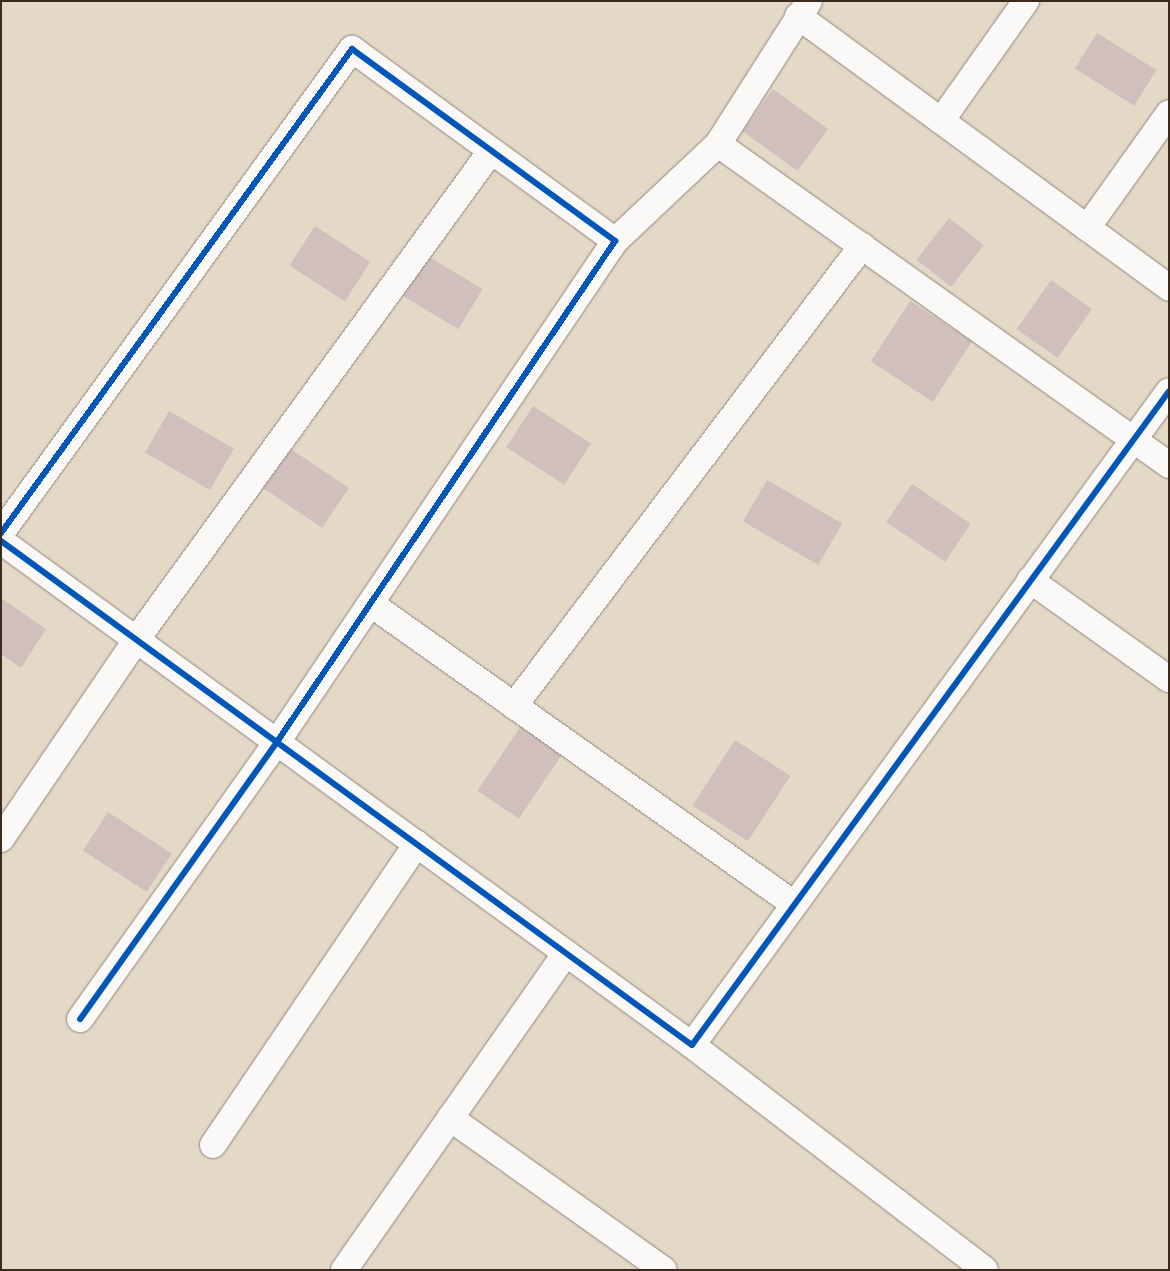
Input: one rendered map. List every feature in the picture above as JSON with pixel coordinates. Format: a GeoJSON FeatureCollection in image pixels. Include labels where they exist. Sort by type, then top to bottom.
{"type":"FeatureCollection","features":[{"type":"Feature","properties":{"kind":"street"},"geometry":{"type":"LineString","coordinates":[[941,121],[1026,1]]}},
{"type":"Feature","properties":{"kind":"street"},"geometry":{"type":"LineString","coordinates":[[80,1019],[277,742],[615,242],[718,144],[803,9],[941,121],[1169,288]]}},
{"type":"Feature","properties":{"kind":"street"},"geometry":{"type":"LineString","coordinates":[[1,533],[352,49],[615,242]]}},
{"type":"Feature","properties":{"kind":"street"},"geometry":{"type":"LineString","coordinates":[[1087,228],[1169,113]]}},
{"type":"Feature","properties":{"kind":"street"},"geometry":{"type":"LineString","coordinates":[[718,144],[1169,465]]}},
{"type":"Feature","properties":{"kind":"street"},"geometry":{"type":"LineString","coordinates":[[1,839],[136,640],[491,151]]}},
{"type":"Feature","properties":{"kind":"street"},"geometry":{"type":"LineString","coordinates":[[514,706],[862,246]]}},
{"type":"Feature","properties":{"kind":"street"},"geometry":{"type":"LineString","coordinates":[[692,1045],[1169,391]]}},
{"type":"Feature","properties":{"kind":"street"},"geometry":{"type":"LineString","coordinates":[[1,541],[692,1045],[985,1270]]}},
{"type":"Feature","properties":{"kind":"street"},"geometry":{"type":"LineString","coordinates":[[1030,580],[1169,679]]}},
{"type":"Feature","properties":{"kind":"street"},"geometry":{"type":"LineString","coordinates":[[371,604],[794,904]]}},
{"type":"Feature","properties":{"kind":"street"},"geometry":{"type":"LineString","coordinates":[[213,1145],[417,844]]}},
{"type":"Feature","properties":{"kind":"street"},"geometry":{"type":"LineString","coordinates":[[344,1270],[566,953]]}},
{"type":"Feature","properties":{"kind":"street"},"geometry":{"type":"LineString","coordinates":[[450,1118],[664,1270]]}},
{"type":"Feature","properties":{"kind":"building"},"geometry":{"type":"Polygon","coordinates":[[[1097,33],[1156,70],[1134,106],[1075,69],[1097,33]]]}},
{"type":"Feature","properties":{"kind":"building"},"geometry":{"type":"Polygon","coordinates":[[[773,89],[828,129],[797,171],[742,131],[773,89]]]}},
{"type":"Feature","properties":{"kind":"building"},"geometry":{"type":"Polygon","coordinates":[[[949,218],[984,245],[951,287],[916,260],[949,218]]]}},
{"type":"Feature","properties":{"kind":"building"},"geometry":{"type":"Polygon","coordinates":[[[315,226],[370,262],[345,301],[289,265],[315,226]]]}},
{"type":"Feature","properties":{"kind":"building"},"geometry":{"type":"Polygon","coordinates":[[[426,255],[483,289],[458,329],[402,295],[426,255]]]}},
{"type":"Feature","properties":{"kind":"building"},"geometry":{"type":"Polygon","coordinates":[[[1051,280],[1092,309],[1058,358],[1017,329],[1051,280]]]}},
{"type":"Feature","properties":{"kind":"building"},"geometry":{"type":"Polygon","coordinates":[[[910,301],[972,341],[933,402],[871,361],[910,301]]]}},
{"type":"Feature","properties":{"kind":"building"},"geometry":{"type":"Polygon","coordinates":[[[533,406],[591,444],[564,485],[506,447],[533,406]]]}},
{"type":"Feature","properties":{"kind":"building"},"geometry":{"type":"Polygon","coordinates":[[[169,411],[234,448],[210,490],[145,453],[169,411]]]}},
{"type":"Feature","properties":{"kind":"building"},"geometry":{"type":"Polygon","coordinates":[[[285,445],[349,488],[322,528],[258,485],[285,445]]]}},
{"type":"Feature","properties":{"kind":"building"},"geometry":{"type":"Polygon","coordinates":[[[767,480],[842,524],[818,565],[743,522],[767,480]]]}},
{"type":"Feature","properties":{"kind":"building"},"geometry":{"type":"Polygon","coordinates":[[[912,484],[971,524],[945,562],[886,522],[912,484]]]}},
{"type":"Feature","properties":{"kind":"building"},"geometry":{"type":"Polygon","coordinates":[[[1,598],[46,629],[21,668],[1,654],[1,598]]]}},
{"type":"Feature","properties":{"kind":"building"},"geometry":{"type":"Polygon","coordinates":[[[521,726],[562,754],[519,819],[477,791],[521,726]]]}},
{"type":"Feature","properties":{"kind":"building"},"geometry":{"type":"Polygon","coordinates":[[[735,740],[790,776],[748,841],[693,805],[735,740]]]}},
{"type":"Feature","properties":{"kind":"building"},"geometry":{"type":"Polygon","coordinates":[[[108,812],[172,853],[147,892],[83,851],[108,812]]]}},
{"type":"Feature","properties":{"kind":"cycle path"},"geometry":{"type":"LineString","coordinates":[[1,533],[352,49],[615,241],[277,742],[80,1019]]}},
{"type":"Feature","properties":{"kind":"cycle path"},"geometry":{"type":"LineString","coordinates":[[1,541],[692,1045],[1169,391]]}}]}
